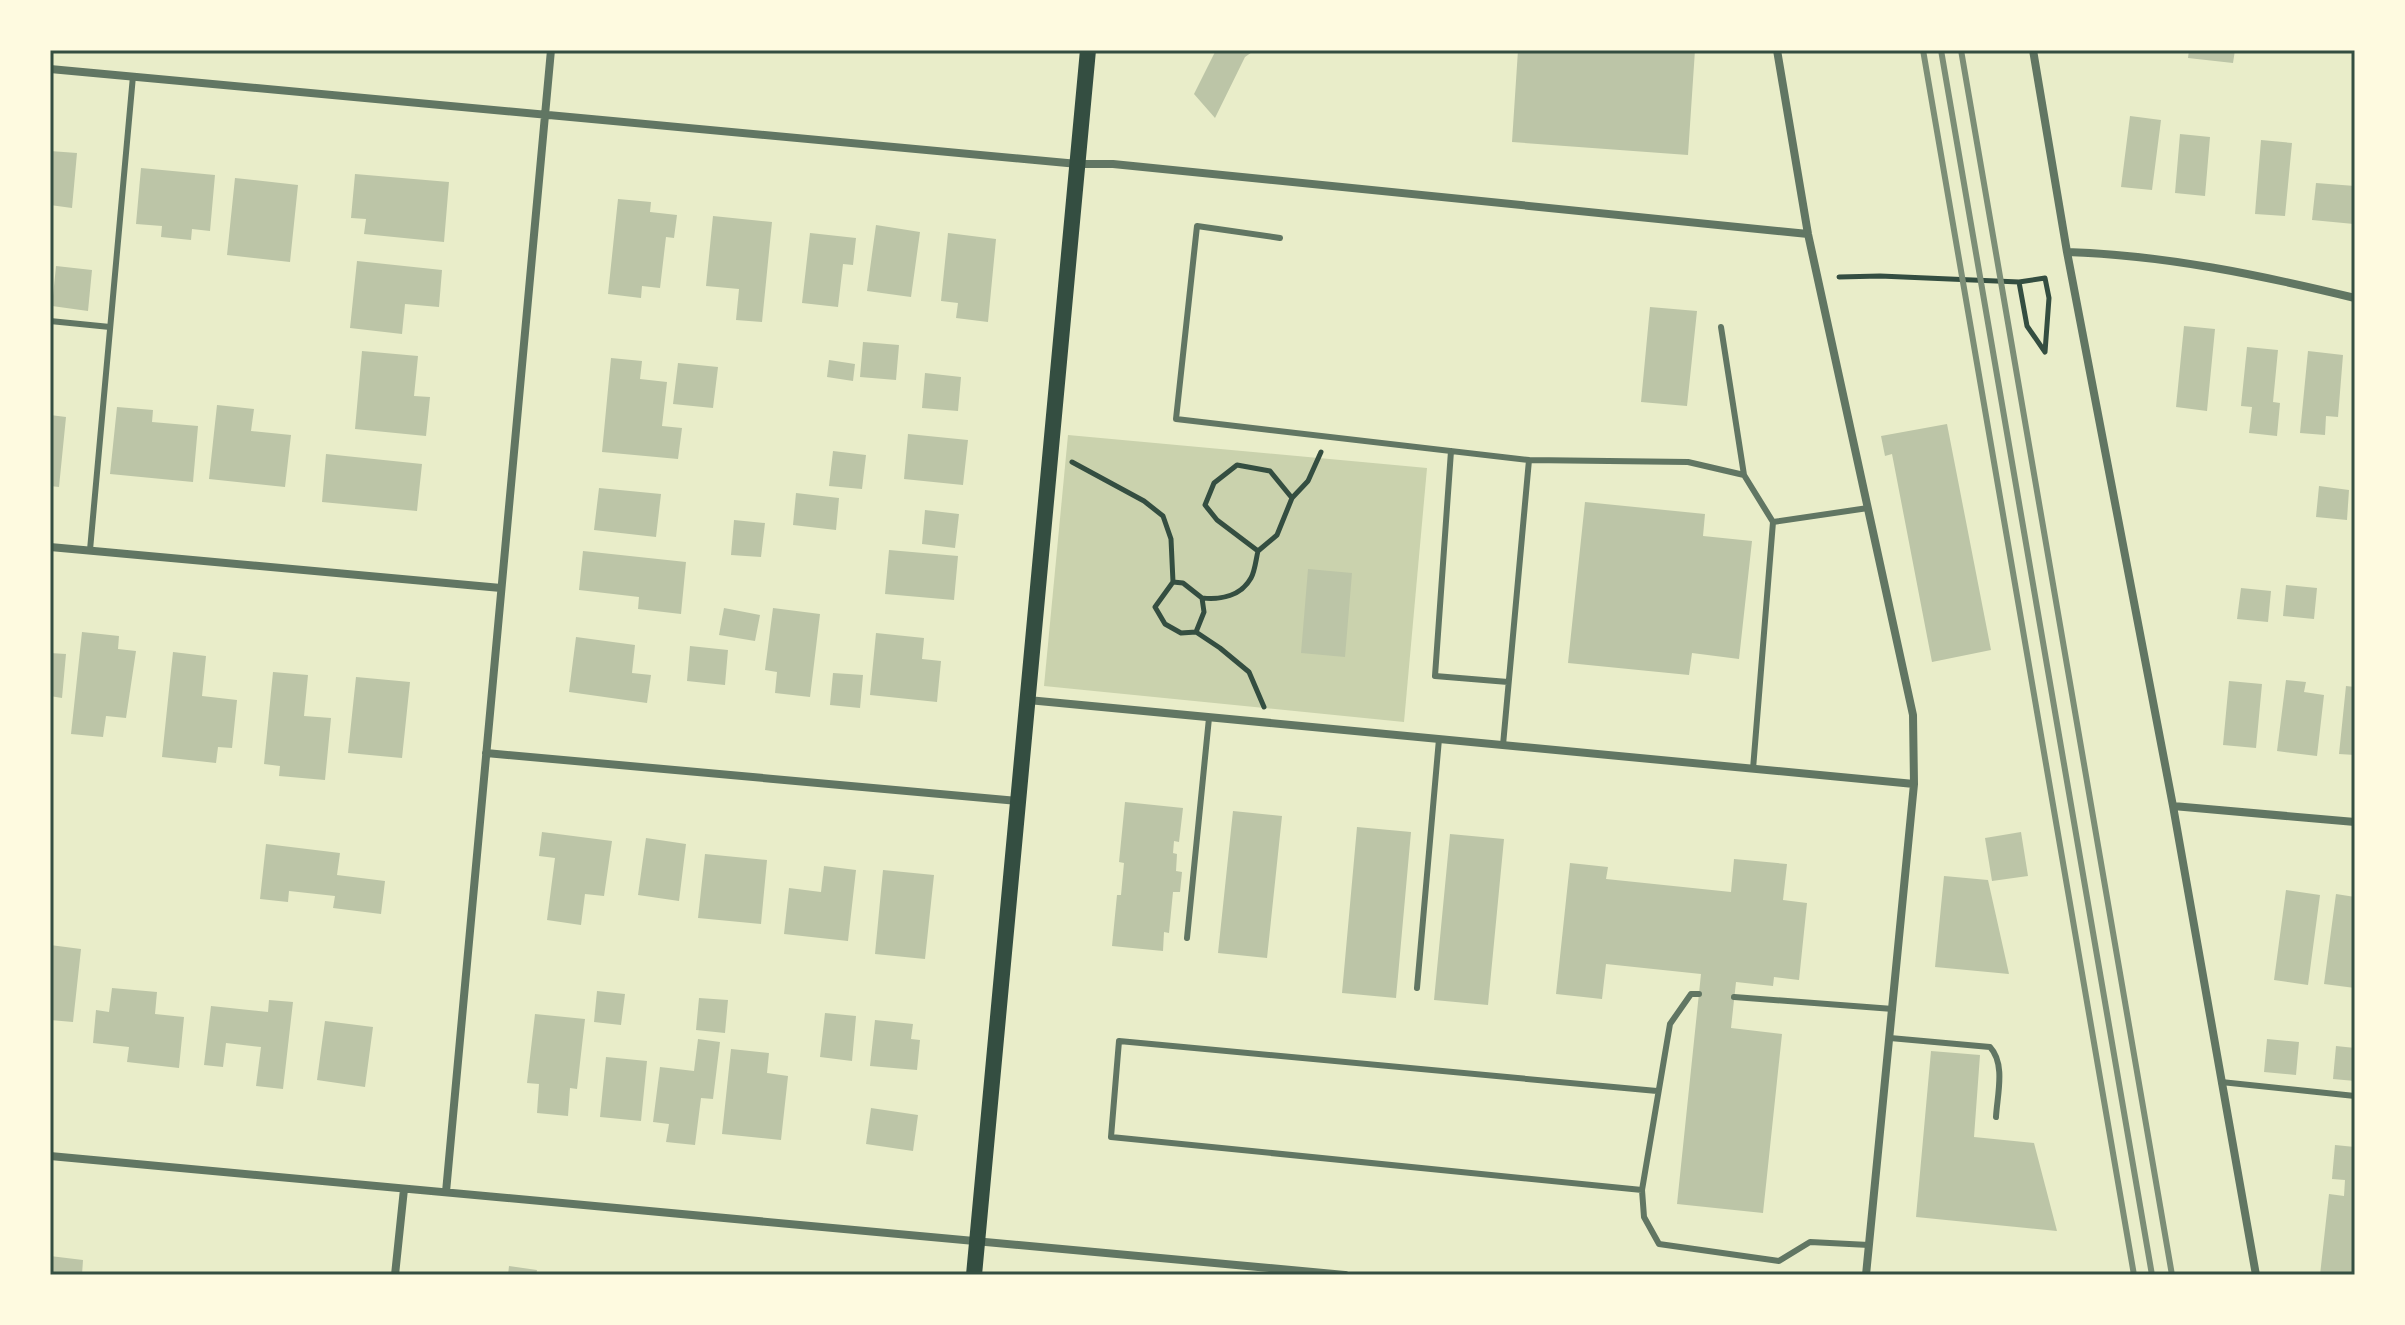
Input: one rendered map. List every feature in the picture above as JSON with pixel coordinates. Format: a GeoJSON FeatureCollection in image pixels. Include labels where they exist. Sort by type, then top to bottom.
{"type":"FeatureCollection","features":[{"type":"Feature","properties":{"kind":"main road"},"geometry":{"type":"LineString","coordinates":[[974,1275],[1088,50]]}},
{"type":"Feature","properties":{"kind":"street"},"geometry":{"type":"LineString","coordinates":[[446,1192],[551,50]]}},
{"type":"Feature","properties":{"kind":"street"},"geometry":{"type":"LineString","coordinates":[[1777,50],[1808,234],[1913,715],[1914,784],[1866,1275]]}},
{"type":"Feature","properties":{"kind":"street"},"geometry":{"type":"LineString","coordinates":[[2033,50],[2067,252],[2173,806],[2256,1275]]}},
{"type":"Feature","properties":{"kind":"street"},"geometry":{"type":"LineString","coordinates":[[50,69],[1078,164],[1113,164],[1808,234]]}},
{"type":"Feature","properties":{"kind":"street"},"geometry":{"type":"LineString","coordinates":[[2067,252],[2116,254],[2222,269],[2355,298]]}},
{"type":"Feature","properties":{"kind":"street"},"geometry":{"type":"LineString","coordinates":[[50,547],[501,588]]}},
{"type":"Feature","properties":{"kind":"street"},"geometry":{"type":"LineString","coordinates":[[1028,700],[1914,784]]}},
{"type":"Feature","properties":{"kind":"street"},"geometry":{"type":"LineString","coordinates":[[486,753],[1018,801]]}},
{"type":"Feature","properties":{"kind":"street"},"geometry":{"type":"LineString","coordinates":[[2173,806],[2355,822]]}},
{"type":"Feature","properties":{"kind":"street"},"geometry":{"type":"LineString","coordinates":[[50,1156],[1345,1275]]}},
{"type":"Feature","properties":{"kind":"street"},"geometry":{"type":"LineString","coordinates":[[395,1275],[404,1189]]}},
{"type":"Feature","properties":{"kind":"lane"},"geometry":{"type":"LineString","coordinates":[[90,550],[133,76]]}},
{"type":"Feature","properties":{"kind":"lane"},"geometry":{"type":"LineString","coordinates":[[1280,238],[1197,226],[1176,419],[1529,460],[1688,462],[1744,475]]}},
{"type":"Feature","properties":{"kind":"lane"},"geometry":{"type":"LineString","coordinates":[[50,321],[110,327]]}},
{"type":"Feature","properties":{"kind":"lane"},"geometry":{"type":"LineString","coordinates":[[1721,327],[1744,475],[1773,522],[1753,769]]}},
{"type":"Feature","properties":{"kind":"lane"},"geometry":{"type":"LineString","coordinates":[[1451,451],[1435,676],[1508,682]]}},
{"type":"Feature","properties":{"kind":"lane"},"geometry":{"type":"LineString","coordinates":[[1503,745],[1529,460]]}},
{"type":"Feature","properties":{"kind":"lane"},"geometry":{"type":"LineString","coordinates":[[1773,522],[1868,508]]}},
{"type":"Feature","properties":{"kind":"lane"},"geometry":{"type":"LineString","coordinates":[[1187,938],[1209,718]]}},
{"type":"Feature","properties":{"kind":"lane"},"geometry":{"type":"LineString","coordinates":[[1417,988],[1439,739]]}},
{"type":"Feature","properties":{"kind":"lane"},"geometry":{"type":"LineString","coordinates":[[1699,994],[1691,994],[1670,1024],[1657,1091],[1642,1190],[1644,1217],[1659,1244],[1779,1261],[1810,1242],[1869,1245]]}},
{"type":"Feature","properties":{"kind":"lane"},"geometry":{"type":"LineString","coordinates":[[1734,997],[1893,1009]]}},
{"type":"Feature","properties":{"kind":"lane"},"geometry":{"type":"LineString","coordinates":[[1890,1038],[1990,1047],[1999,1063],[1996,1117]]}},
{"type":"Feature","properties":{"kind":"lane"},"geometry":{"type":"LineString","coordinates":[[1642,1190],[1111,1137],[1119,1041],[1657,1091]]}},
{"type":"Feature","properties":{"kind":"lane"},"geometry":{"type":"LineString","coordinates":[[2221,1082],[2355,1096]]}},
{"type":"Feature","properties":{"kind":"path"},"geometry":{"type":"LineString","coordinates":[[1839,277],[2019,282],[2045,278],[2049,298],[2045,352],[2027,326],[2019,282]]}},
{"type":"Feature","properties":{"kind":"path"},"geometry":{"type":"LineString","coordinates":[[1173,582],[1183,583],[1202,598],[1220,600],[1234,595],[1251,579],[1258,551],[1277,535],[1292,498],[1308,481],[1329,437]]}},
{"type":"Feature","properties":{"kind":"path"},"geometry":{"type":"LineString","coordinates":[[1051,450],[1144,501],[1163,516],[1171,539],[1173,582],[1155,607],[1165,624],[1181,633],[1196,632],[1249,672],[1269,723]]}},
{"type":"Feature","properties":{"kind":"path"},"geometry":{"type":"LineString","coordinates":[[1258,551],[1217,520],[1205,505],[1214,483],[1237,465],[1270,471],[1292,498]]}},
{"type":"Feature","properties":{"kind":"path"},"geometry":{"type":"LineString","coordinates":[[1196,632],[1204,612],[1202,598]]}},
{"type":"Feature","properties":{"kind":"green space"},"geometry":{"type":"Polygon","coordinates":[[[1068,435],[1427,468],[1404,722],[1044,686],[1068,435]]]}},
{"type":"Feature","properties":{"kind":"building"},"geometry":{"type":"Polygon","coordinates":[[[1216,50],[1255,50],[1245,57],[1215,118],[1194,94],[1216,50]]]}},
{"type":"Feature","properties":{"kind":"building"},"geometry":{"type":"Polygon","coordinates":[[[1518,50],[1695,50],[1688,155],[1512,142],[1518,50]]]}},
{"type":"Feature","properties":{"kind":"building"},"geometry":{"type":"Polygon","coordinates":[[[2189,50],[2235,50],[2233,63],[2188,58],[2189,50]]]}},
{"type":"Feature","properties":{"kind":"building"},"geometry":{"type":"Polygon","coordinates":[[[2130,116],[2161,120],[2152,190],[2121,187],[2130,116]]]}},
{"type":"Feature","properties":{"kind":"building"},"geometry":{"type":"Polygon","coordinates":[[[2180,134],[2210,137],[2205,196],[2175,193],[2180,134]]]}},
{"type":"Feature","properties":{"kind":"building"},"geometry":{"type":"Polygon","coordinates":[[[2261,140],[2292,143],[2285,216],[2255,214],[2261,140]]]}},
{"type":"Feature","properties":{"kind":"building"},"geometry":{"type":"Polygon","coordinates":[[[50,151],[77,153],[72,208],[50,205],[50,151]]]}},
{"type":"Feature","properties":{"kind":"building"},"geometry":{"type":"Polygon","coordinates":[[[141,168],[215,175],[210,231],[192,229],[191,240],[161,237],[162,226],[136,224],[141,168]]]}},
{"type":"Feature","properties":{"kind":"building"},"geometry":{"type":"Polygon","coordinates":[[[355,174],[449,182],[444,242],[364,234],[366,219],[351,218],[355,174]]]}},
{"type":"Feature","properties":{"kind":"building"},"geometry":{"type":"Polygon","coordinates":[[[235,178],[298,185],[290,262],[227,255],[235,178]]]}},
{"type":"Feature","properties":{"kind":"building"},"geometry":{"type":"Polygon","coordinates":[[[2316,183],[2355,186],[2354,224],[2312,220],[2316,183]]]}},
{"type":"Feature","properties":{"kind":"building"},"geometry":{"type":"Polygon","coordinates":[[[618,199],[651,202],[650,212],[677,215],[674,238],[666,237],[660,288],[642,286],[641,298],[608,294],[618,199]]]}},
{"type":"Feature","properties":{"kind":"building"},"geometry":{"type":"Polygon","coordinates":[[[713,216],[772,222],[762,322],[736,320],[739,289],[706,286],[713,216]]]}},
{"type":"Feature","properties":{"kind":"building"},"geometry":{"type":"Polygon","coordinates":[[[876,225],[920,232],[911,297],[867,291],[876,225]]]}},
{"type":"Feature","properties":{"kind":"building"},"geometry":{"type":"Polygon","coordinates":[[[810,233],[856,238],[853,265],[843,264],[838,307],[802,303],[810,233]]]}},
{"type":"Feature","properties":{"kind":"building"},"geometry":{"type":"Polygon","coordinates":[[[948,233],[996,239],[988,322],[956,318],[958,303],[941,301],[948,233]]]}},
{"type":"Feature","properties":{"kind":"building"},"geometry":{"type":"Polygon","coordinates":[[[357,261],[442,270],[439,307],[405,304],[402,334],[350,328],[357,261]]]}},
{"type":"Feature","properties":{"kind":"building"},"geometry":{"type":"Polygon","coordinates":[[[56,266],[92,270],[88,311],[52,306],[56,266]]]}},
{"type":"Feature","properties":{"kind":"building"},"geometry":{"type":"Polygon","coordinates":[[[1650,307],[1697,311],[1687,406],[1641,402],[1650,307]]]}},
{"type":"Feature","properties":{"kind":"building"},"geometry":{"type":"Polygon","coordinates":[[[2184,326],[2215,329],[2207,411],[2176,407],[2184,326]]]}},
{"type":"Feature","properties":{"kind":"building"},"geometry":{"type":"Polygon","coordinates":[[[863,342],[899,345],[896,380],[860,377],[863,342]]]}},
{"type":"Feature","properties":{"kind":"building"},"geometry":{"type":"Polygon","coordinates":[[[2247,347],[2278,350],[2273,402],[2280,403],[2277,436],[2249,433],[2252,407],[2241,406],[2247,347]]]}},
{"type":"Feature","properties":{"kind":"building"},"geometry":{"type":"Polygon","coordinates":[[[362,351],[418,356],[414,396],[430,397],[426,436],[355,429],[362,351]]]}},
{"type":"Feature","properties":{"kind":"building"},"geometry":{"type":"Polygon","coordinates":[[[2308,351],[2343,355],[2338,417],[2326,416],[2325,435],[2300,433],[2308,351]]]}},
{"type":"Feature","properties":{"kind":"building"},"geometry":{"type":"Polygon","coordinates":[[[611,358],[642,361],[640,379],[667,382],[662,426],[682,428],[678,459],[602,452],[611,358]]]}},
{"type":"Feature","properties":{"kind":"building"},"geometry":{"type":"Polygon","coordinates":[[[829,360],[855,364],[853,381],[827,377],[829,360]]]}},
{"type":"Feature","properties":{"kind":"building"},"geometry":{"type":"Polygon","coordinates":[[[678,363],[718,367],[713,408],[673,404],[678,363]]]}},
{"type":"Feature","properties":{"kind":"building"},"geometry":{"type":"Polygon","coordinates":[[[925,373],[961,377],[958,411],[922,408],[925,373]]]}},
{"type":"Feature","properties":{"kind":"building"},"geometry":{"type":"Polygon","coordinates":[[[217,405],[254,409],[251,431],[291,435],[285,487],[209,479],[217,405]]]}},
{"type":"Feature","properties":{"kind":"building"},"geometry":{"type":"Polygon","coordinates":[[[117,407],[153,410],[152,422],[198,426],[193,482],[110,474],[117,407]]]}},
{"type":"Feature","properties":{"kind":"building"},"geometry":{"type":"Polygon","coordinates":[[[50,415],[66,417],[59,487],[50,486],[50,415]]]}},
{"type":"Feature","properties":{"kind":"building"},"geometry":{"type":"Polygon","coordinates":[[[1947,424],[1991,650],[1932,662],[1892,454],[1885,456],[1881,436],[1947,424]]]}},
{"type":"Feature","properties":{"kind":"building"},"geometry":{"type":"Polygon","coordinates":[[[908,434],[968,440],[963,485],[904,479],[908,434]]]}},
{"type":"Feature","properties":{"kind":"building"},"geometry":{"type":"Polygon","coordinates":[[[833,451],[866,455],[862,489],[829,486],[833,451]]]}},
{"type":"Feature","properties":{"kind":"building"},"geometry":{"type":"Polygon","coordinates":[[[326,454],[422,464],[417,511],[322,502],[326,454]]]}},
{"type":"Feature","properties":{"kind":"building"},"geometry":{"type":"Polygon","coordinates":[[[2319,486],[2349,490],[2347,520],[2316,517],[2319,486]]]}},
{"type":"Feature","properties":{"kind":"building"},"geometry":{"type":"Polygon","coordinates":[[[599,488],[661,494],[656,537],[594,530],[599,488]]]}},
{"type":"Feature","properties":{"kind":"building"},"geometry":{"type":"Polygon","coordinates":[[[796,493],[839,498],[836,530],[793,525],[796,493]]]}},
{"type":"Feature","properties":{"kind":"building"},"geometry":{"type":"Polygon","coordinates":[[[1585,502],[1705,514],[1703,536],[1752,541],[1739,659],[1692,653],[1689,675],[1568,663],[1585,502]]]}},
{"type":"Feature","properties":{"kind":"building"},"geometry":{"type":"Polygon","coordinates":[[[925,510],[959,514],[955,548],[922,544],[925,510]]]}},
{"type":"Feature","properties":{"kind":"building"},"geometry":{"type":"Polygon","coordinates":[[[734,520],[765,523],[761,557],[731,555],[734,520]]]}},
{"type":"Feature","properties":{"kind":"building"},"geometry":{"type":"Polygon","coordinates":[[[889,550],[958,556],[954,600],[885,594],[889,550]]]}},
{"type":"Feature","properties":{"kind":"building"},"geometry":{"type":"Polygon","coordinates":[[[583,551],[686,562],[681,614],[638,609],[639,597],[579,590],[583,551]]]}},
{"type":"Feature","properties":{"kind":"building"},"geometry":{"type":"Polygon","coordinates":[[[1308,569],[1352,573],[1345,657],[1301,653],[1308,569]]]}},
{"type":"Feature","properties":{"kind":"building"},"geometry":{"type":"Polygon","coordinates":[[[2286,585],[2317,588],[2314,619],[2283,616],[2286,585]]]}},
{"type":"Feature","properties":{"kind":"building"},"geometry":{"type":"Polygon","coordinates":[[[2241,588],[2271,591],[2268,622],[2237,619],[2241,588]]]}},
{"type":"Feature","properties":{"kind":"building"},"geometry":{"type":"Polygon","coordinates":[[[724,608],[760,615],[755,641],[719,635],[724,608]]]}},
{"type":"Feature","properties":{"kind":"building"},"geometry":{"type":"Polygon","coordinates":[[[773,608],[820,614],[810,697],[775,693],[777,672],[765,670],[773,608]]]}},
{"type":"Feature","properties":{"kind":"building"},"geometry":{"type":"Polygon","coordinates":[[[82,632],[119,636],[118,649],[136,651],[126,718],[106,716],[103,737],[71,734],[82,632]]]}},
{"type":"Feature","properties":{"kind":"building"},"geometry":{"type":"Polygon","coordinates":[[[876,633],[924,638],[922,659],[941,661],[937,702],[870,695],[876,633]]]}},
{"type":"Feature","properties":{"kind":"building"},"geometry":{"type":"Polygon","coordinates":[[[576,637],[635,645],[632,673],[651,675],[647,703],[569,692],[576,637]]]}},
{"type":"Feature","properties":{"kind":"building"},"geometry":{"type":"Polygon","coordinates":[[[690,646],[728,650],[725,685],[687,681],[690,646]]]}},
{"type":"Feature","properties":{"kind":"building"},"geometry":{"type":"Polygon","coordinates":[[[173,652],[206,656],[202,696],[237,700],[232,748],[218,747],[216,763],[162,757],[173,652]]]}},
{"type":"Feature","properties":{"kind":"building"},"geometry":{"type":"Polygon","coordinates":[[[50,653],[66,654],[62,698],[50,696],[50,653]]]}},
{"type":"Feature","properties":{"kind":"building"},"geometry":{"type":"Polygon","coordinates":[[[273,672],[308,675],[304,716],[331,718],[325,780],[279,776],[280,766],[264,764],[273,672]]]}},
{"type":"Feature","properties":{"kind":"building"},"geometry":{"type":"Polygon","coordinates":[[[833,673],[863,675],[860,708],[830,705],[833,673]]]}},
{"type":"Feature","properties":{"kind":"building"},"geometry":{"type":"Polygon","coordinates":[[[356,677],[410,682],[402,758],[348,753],[356,677]]]}},
{"type":"Feature","properties":{"kind":"building"},"geometry":{"type":"Polygon","coordinates":[[[2286,680],[2306,682],[2304,692],[2324,695],[2317,756],[2277,751],[2286,680]]]}},
{"type":"Feature","properties":{"kind":"building"},"geometry":{"type":"Polygon","coordinates":[[[2229,681],[2262,684],[2256,748],[2223,745],[2229,681]]]}},
{"type":"Feature","properties":{"kind":"building"},"geometry":{"type":"Polygon","coordinates":[[[2346,686],[2355,687],[2355,755],[2339,754],[2346,686]]]}},
{"type":"Feature","properties":{"kind":"building"},"geometry":{"type":"Polygon","coordinates":[[[1125,802],[1183,808],[1179,842],[1174,841],[1173,853],[1177,854],[1176,871],[1182,872],[1180,892],[1173,892],[1169,933],[1164,932],[1163,951],[1112,946],[1124,863],[1119,862],[1125,802]]]}},
{"type":"Feature","properties":{"kind":"building"},"geometry":{"type":"Polygon","coordinates":[[[1233,811],[1282,816],[1267,958],[1218,953],[1233,811]]]}},
{"type":"Feature","properties":{"kind":"building"},"geometry":{"type":"Polygon","coordinates":[[[1357,827],[1411,832],[1396,998],[1342,993],[1357,827]]]}},
{"type":"Feature","properties":{"kind":"building"},"geometry":{"type":"Polygon","coordinates":[[[542,832],[612,841],[604,896],[585,894],[581,925],[547,920],[555,858],[539,856],[542,832]]]}},
{"type":"Feature","properties":{"kind":"building"},"geometry":{"type":"Polygon","coordinates":[[[2021,832],[2028,876],[1992,881],[1985,838],[2021,832]]]}},
{"type":"Feature","properties":{"kind":"building"},"geometry":{"type":"Polygon","coordinates":[[[1450,834],[1504,839],[1488,1005],[1434,1000],[1450,834]]]}},
{"type":"Feature","properties":{"kind":"building"},"geometry":{"type":"Polygon","coordinates":[[[646,838],[686,844],[679,901],[638,895],[646,838]]]}},
{"type":"Feature","properties":{"kind":"building"},"geometry":{"type":"Polygon","coordinates":[[[266,844],[340,853],[337,875],[385,881],[381,914],[333,908],[335,896],[289,891],[288,902],[260,899],[266,844]]]}},
{"type":"Feature","properties":{"kind":"building"},"geometry":{"type":"Polygon","coordinates":[[[705,854],[767,860],[761,924],[698,918],[705,854]]]}},
{"type":"Feature","properties":{"kind":"building"},"geometry":{"type":"Polygon","coordinates":[[[1734,859],[1787,864],[1783,900],[1807,903],[1799,980],[1774,977],[1773,986],[1736,982],[1731,1028],[1782,1034],[1763,1213],[1677,1204],[1701,974],[1606,964],[1602,999],[1556,994],[1570,863],[1608,867],[1606,879],[1731,892],[1734,859]]]}},
{"type":"Feature","properties":{"kind":"building"},"geometry":{"type":"Polygon","coordinates":[[[824,866],[856,870],[848,941],[784,934],[789,888],[821,892],[824,866]]]}},
{"type":"Feature","properties":{"kind":"building"},"geometry":{"type":"Polygon","coordinates":[[[883,870],[934,875],[925,959],[875,954],[883,870]]]}},
{"type":"Feature","properties":{"kind":"building"},"geometry":{"type":"Polygon","coordinates":[[[1944,876],[1988,880],[2009,974],[1935,967],[1944,876]]]}},
{"type":"Feature","properties":{"kind":"building"},"geometry":{"type":"Polygon","coordinates":[[[2286,890],[2320,895],[2308,985],[2274,980],[2286,890]]]}},
{"type":"Feature","properties":{"kind":"building"},"geometry":{"type":"Polygon","coordinates":[[[2336,894],[2355,897],[2355,988],[2324,984],[2336,894]]]}},
{"type":"Feature","properties":{"kind":"building"},"geometry":{"type":"Polygon","coordinates":[[[50,945],[81,949],[73,1022],[50,1020],[50,945]]]}},
{"type":"Feature","properties":{"kind":"building"},"geometry":{"type":"Polygon","coordinates":[[[112,988],[157,992],[155,1014],[184,1017],[179,1068],[127,1062],[129,1047],[93,1043],[96,1010],[109,1012],[112,988]]]}},
{"type":"Feature","properties":{"kind":"building"},"geometry":{"type":"Polygon","coordinates":[[[597,991],[625,994],[621,1025],[594,1022],[597,991]]]}},
{"type":"Feature","properties":{"kind":"building"},"geometry":{"type":"Polygon","coordinates":[[[699,998],[728,1000],[725,1033],[696,1030],[699,998]]]}},
{"type":"Feature","properties":{"kind":"building"},"geometry":{"type":"Polygon","coordinates":[[[269,1000],[293,1002],[283,1089],[256,1086],[261,1047],[226,1043],[223,1067],[204,1065],[211,1006],[268,1012],[269,1000]]]}},
{"type":"Feature","properties":{"kind":"building"},"geometry":{"type":"Polygon","coordinates":[[[825,1013],[856,1016],[852,1061],[820,1057],[825,1013]]]}},
{"type":"Feature","properties":{"kind":"building"},"geometry":{"type":"Polygon","coordinates":[[[535,1014],[585,1019],[577,1089],[570,1088],[568,1116],[537,1113],[539,1084],[527,1083],[535,1014]]]}},
{"type":"Feature","properties":{"kind":"building"},"geometry":{"type":"Polygon","coordinates":[[[875,1020],[913,1024],[911,1039],[920,1040],[917,1070],[870,1066],[875,1020]]]}},
{"type":"Feature","properties":{"kind":"building"},"geometry":{"type":"Polygon","coordinates":[[[325,1021],[373,1027],[365,1087],[317,1080],[325,1021]]]}},
{"type":"Feature","properties":{"kind":"building"},"geometry":{"type":"Polygon","coordinates":[[[698,1039],[720,1042],[713,1099],[701,1098],[695,1145],[666,1142],[669,1124],[653,1122],[660,1067],[694,1071],[698,1039]]]}},
{"type":"Feature","properties":{"kind":"building"},"geometry":{"type":"Polygon","coordinates":[[[2267,1039],[2299,1042],[2296,1075],[2264,1072],[2267,1039]]]}},
{"type":"Feature","properties":{"kind":"building"},"geometry":{"type":"Polygon","coordinates":[[[2336,1046],[2355,1048],[2355,1081],[2333,1079],[2336,1046]]]}},
{"type":"Feature","properties":{"kind":"building"},"geometry":{"type":"Polygon","coordinates":[[[731,1049],[769,1053],[767,1073],[788,1076],[781,1140],[722,1134],[731,1049]]]}},
{"type":"Feature","properties":{"kind":"building"},"geometry":{"type":"Polygon","coordinates":[[[1931,1051],[1980,1055],[1974,1137],[2034,1143],[2057,1231],[1916,1217],[1931,1051]]]}},
{"type":"Feature","properties":{"kind":"building"},"geometry":{"type":"Polygon","coordinates":[[[606,1057],[647,1061],[641,1121],[600,1117],[606,1057]]]}},
{"type":"Feature","properties":{"kind":"building"},"geometry":{"type":"Polygon","coordinates":[[[871,1108],[918,1115],[913,1151],[866,1144],[871,1108]]]}},
{"type":"Feature","properties":{"kind":"building"},"geometry":{"type":"Polygon","coordinates":[[[2335,1145],[2355,1147],[2355,1275],[2320,1275],[2329,1194],[2344,1196],[2345,1180],[2332,1179],[2335,1145]]]}},
{"type":"Feature","properties":{"kind":"building"},"geometry":{"type":"Polygon","coordinates":[[[50,1256],[83,1260],[82,1275],[50,1275],[50,1256]]]}},
{"type":"Feature","properties":{"kind":"building"},"geometry":{"type":"Polygon","coordinates":[[[509,1266],[537,1270],[536,1275],[508,1275],[509,1266]]]}},
{"type":"Feature","properties":{"kind":"railway"},"geometry":{"type":"LineString","coordinates":[[1923,50],[2134,1275]]}},
{"type":"Feature","properties":{"kind":"railway"},"geometry":{"type":"LineString","coordinates":[[1941,50],[2152,1275]]}},
{"type":"Feature","properties":{"kind":"railway"},"geometry":{"type":"LineString","coordinates":[[1961,50],[2172,1275]]}}]}
